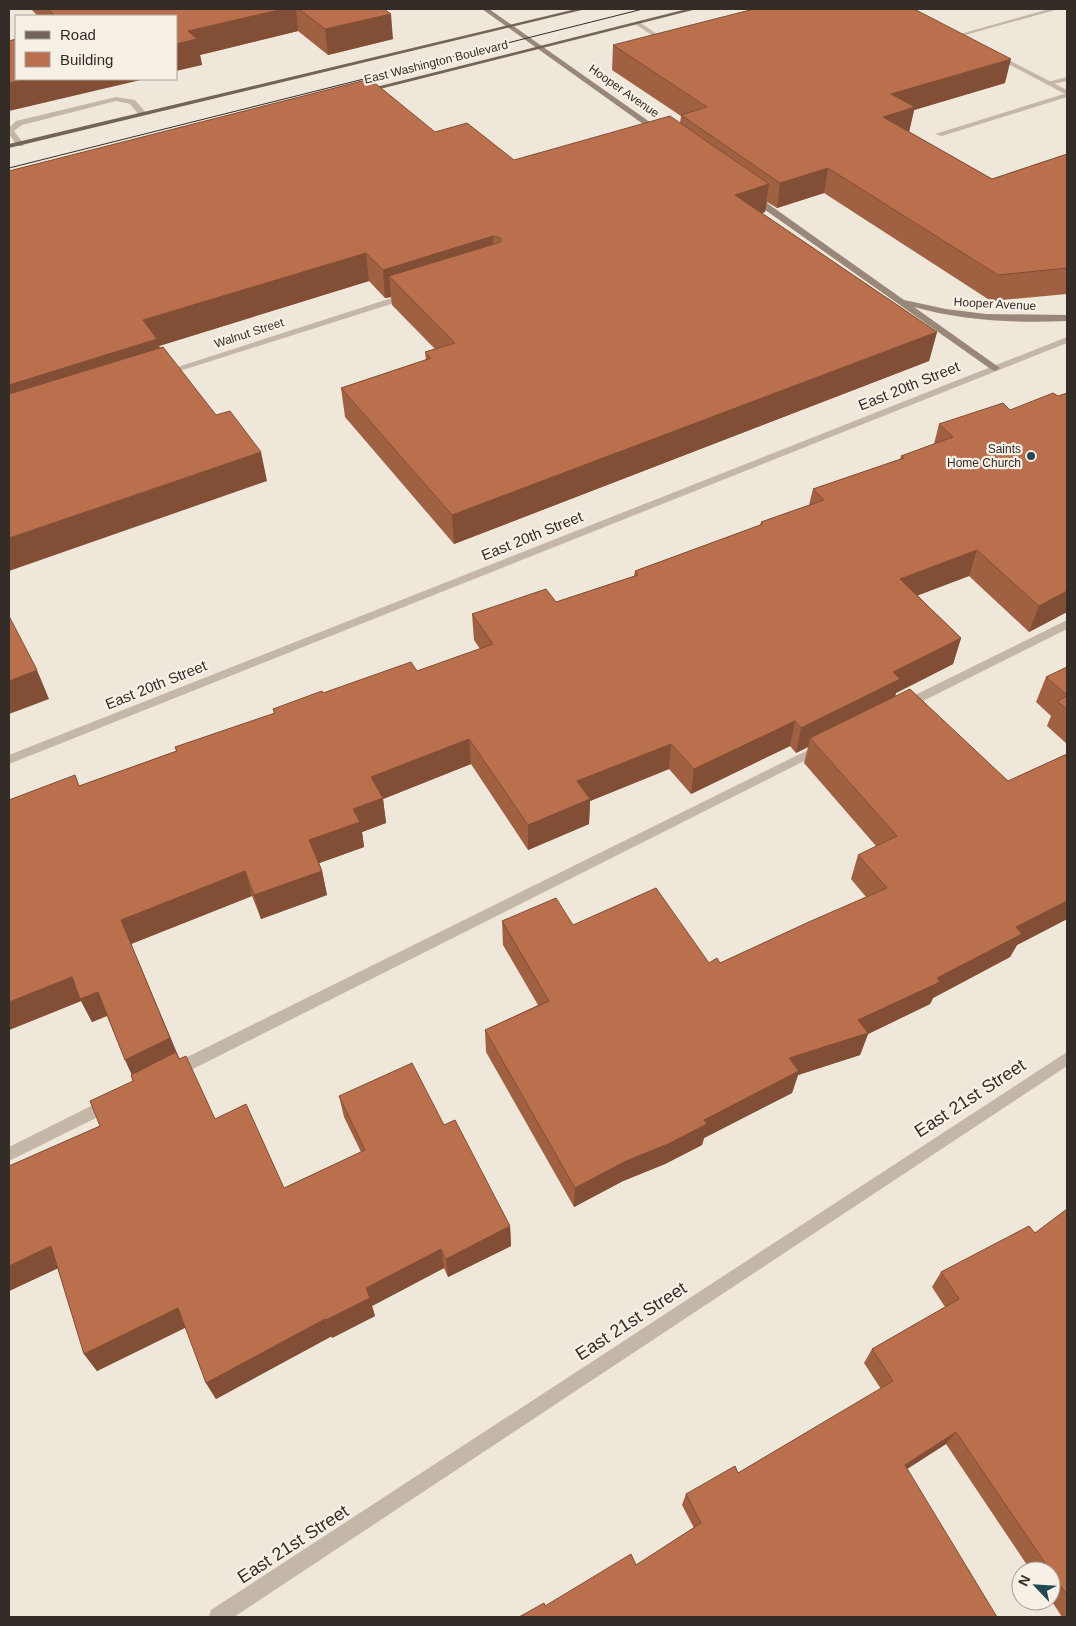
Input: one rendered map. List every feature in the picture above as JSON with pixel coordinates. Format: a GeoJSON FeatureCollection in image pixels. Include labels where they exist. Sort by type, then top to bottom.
{"type":"FeatureCollection","features":[{"type":"Feature","properties":{"kind":"main road","name":"East Washington Boulevard"},"geometry":{"type":"LineString","coordinates":[[9,146],[583,9]]}},
{"type":"Feature","properties":{"kind":"main road","name":"East Washington Boulevard"},"geometry":{"type":"LineString","coordinates":[[357,93],[694,9]]}},
{"type":"Feature","properties":{"kind":"street","name":"Hooper Avenue"},"geometry":{"type":"LineString","coordinates":[[485,9],[671,140]]}},
{"type":"Feature","properties":{"kind":"street"},"geometry":{"type":"LineString","coordinates":[[956,36],[1056,9]]}},
{"type":"Feature","properties":{"kind":"street"},"geometry":{"type":"LineString","coordinates":[[637,23],[675,48]]}},
{"type":"Feature","properties":{"kind":"street"},"geometry":{"type":"LineString","coordinates":[[948,31],[965,40]]}},
{"type":"Feature","properties":{"kind":"street"},"geometry":{"type":"LineString","coordinates":[[990,53],[1067,94]]}},
{"type":"Feature","properties":{"kind":"street"},"geometry":{"type":"LineString","coordinates":[[1048,83],[1067,79]]}},
{"type":"Feature","properties":{"kind":"street"},"geometry":{"type":"LineString","coordinates":[[939,134],[1067,94]]}},
{"type":"Feature","properties":{"kind":"street"},"geometry":{"type":"LineString","coordinates":[[20,144],[10,131],[18,123],[116,99],[132,102],[143,114]]}},
{"type":"Feature","properties":{"kind":"street","name":"Hooper Avenue"},"geometry":{"type":"LineString","coordinates":[[743,191],[894,299],[995,368]]}},
{"type":"Feature","properties":{"kind":"street","name":"Walnut Street"},"geometry":{"type":"LineString","coordinates":[[159,374],[412,294]]}},
{"type":"Feature","properties":{"kind":"street","name":"Hooper Avenue"},"geometry":{"type":"LineString","coordinates":[[894,299],[934,311],[969,317],[1067,318]]}},
{"type":"Feature","properties":{"kind":"street","name":"East 20th Street"},"geometry":{"type":"LineString","coordinates":[[9,760],[1067,340]]}},
{"type":"Feature","properties":{"kind":"street"},"geometry":{"type":"LineString","coordinates":[[889,713],[1067,624]]}},
{"type":"Feature","properties":{"kind":"street"},"geometry":{"type":"LineString","coordinates":[[160,1078],[836,740]]}},
{"type":"Feature","properties":{"kind":"street","name":"East 21st Street"},"geometry":{"type":"LineString","coordinates":[[218,1617],[1067,1058]]}},
{"type":"Feature","properties":{"kind":"street"},"geometry":{"type":"LineString","coordinates":[[9,1154],[124,1096]]}},
{"type":"Feature","properties":{"kind":"building"},"geometry":{"type":"Polygon","coordinates":[[[48,9],[283,9],[188,31],[197,39],[178,44],[178,15],[54,15],[48,9]]]}},
{"type":"Feature","properties":{"kind":"building"},"geometry":{"type":"Polygon","coordinates":[[[299,9],[384,9],[391,14],[325,29],[299,9]]]}},
{"type":"Feature","properties":{"kind":"building"},"geometry":{"type":"Polygon","coordinates":[[[754,9],[914,9],[1011,59],[891,94],[915,107],[883,117],[992,179],[1067,154],[1067,268],[998,275],[828,168],[780,183],[681,115],[707,107],[613,45],[754,9]]]}},
{"type":"Feature","properties":{"kind":"building"},"geometry":{"type":"Polygon","coordinates":[[[15,39],[15,80],[22,80],[9,83],[9,41],[15,39]]]}},
{"type":"Feature","properties":{"kind":"building"},"geometry":{"type":"Polygon","coordinates":[[[370,79],[435,132],[467,123],[514,160],[670,116],[769,184],[735,195],[937,332],[452,515],[341,388],[431,358],[425,352],[455,343],[389,276],[501,242],[501,238],[493,236],[383,270],[366,253],[143,320],[157,339],[9,385],[9,171],[370,79]]]}},
{"type":"Feature","properties":{"kind":"building"},"geometry":{"type":"Polygon","coordinates":[[[163,347],[216,415],[230,411],[261,452],[9,538],[9,394],[163,347]]]}},
{"type":"Feature","properties":{"kind":"building"},"geometry":{"type":"Polygon","coordinates":[[[1053,393],[1058,396],[1067,393],[1067,591],[1039,606],[977,550],[900,579],[961,638],[893,672],[900,679],[801,728],[795,721],[694,769],[671,744],[577,781],[590,799],[528,825],[469,739],[371,777],[383,798],[353,809],[360,822],[309,840],[322,871],[254,895],[245,871],[121,920],[170,1038],[125,1060],[98,992],[80,999],[72,977],[9,1002],[9,800],[75,775],[79,786],[177,751],[175,747],[275,713],[273,709],[322,691],[323,693],[411,662],[417,671],[493,644],[472,614],[546,589],[556,602],[638,575],[635,571],[763,524],[761,522],[824,500],[813,489],[904,458],[901,456],[953,437],[939,424],[1003,403],[1010,410],[1053,393]]]}},
{"type":"Feature","properties":{"kind":"building"},"geometry":{"type":"Polygon","coordinates":[[[9,616],[37,670],[9,681],[9,616]]]}},
{"type":"Feature","properties":{"kind":"building"},"geometry":{"type":"Polygon","coordinates":[[[1067,667],[1067,695],[1046,677],[1067,667]]]}},
{"type":"Feature","properties":{"kind":"building"},"geometry":{"type":"Polygon","coordinates":[[[910,689],[1008,781],[1067,754],[1067,901],[1016,927],[1022,934],[937,978],[940,982],[858,1020],[868,1033],[789,1058],[799,1071],[704,1120],[707,1124],[668,1144],[626,1161],[575,1188],[485,1030],[549,1001],[502,921],[556,898],[573,925],[656,888],[709,963],[717,958],[720,963],[887,888],[858,855],[897,836],[810,738],[910,689]]]}},
{"type":"Feature","properties":{"kind":"building"},"geometry":{"type":"Polygon","coordinates":[[[1067,696],[1067,709],[1057,701],[1067,696]]]}},
{"type":"Feature","properties":{"kind":"building"},"geometry":{"type":"Polygon","coordinates":[[[176,1052],[179,1059],[186,1056],[215,1119],[246,1104],[284,1188],[365,1150],[339,1096],[412,1063],[444,1125],[455,1120],[510,1226],[446,1259],[441,1249],[366,1288],[370,1298],[325,1319],[206,1383],[178,1308],[84,1354],[51,1246],[9,1266],[9,1166],[100,1126],[90,1101],[133,1081],[131,1075],[176,1052]]]}},
{"type":"Feature","properties":{"kind":"building"},"geometry":{"type":"Polygon","coordinates":[[[1067,1209],[1067,1595],[1061,1586],[1061,1561],[1044,1561],[956,1432],[905,1465],[997,1617],[519,1617],[544,1603],[545,1606],[631,1554],[636,1565],[701,1523],[686,1494],[735,1466],[738,1473],[893,1381],[872,1349],[959,1299],[941,1272],[1029,1226],[1035,1233],[1067,1209]]]}},
{"type":"Feature","properties":{"kind":"tram line"},"geometry":{"type":"LineString","coordinates":[[9,168],[643,9]]}},
{"type":"Feature","properties":{"kind":"place","name":"Saints Home Church"},"geometry":{"type":"Point","coordinates":[1031,456]}}]}
